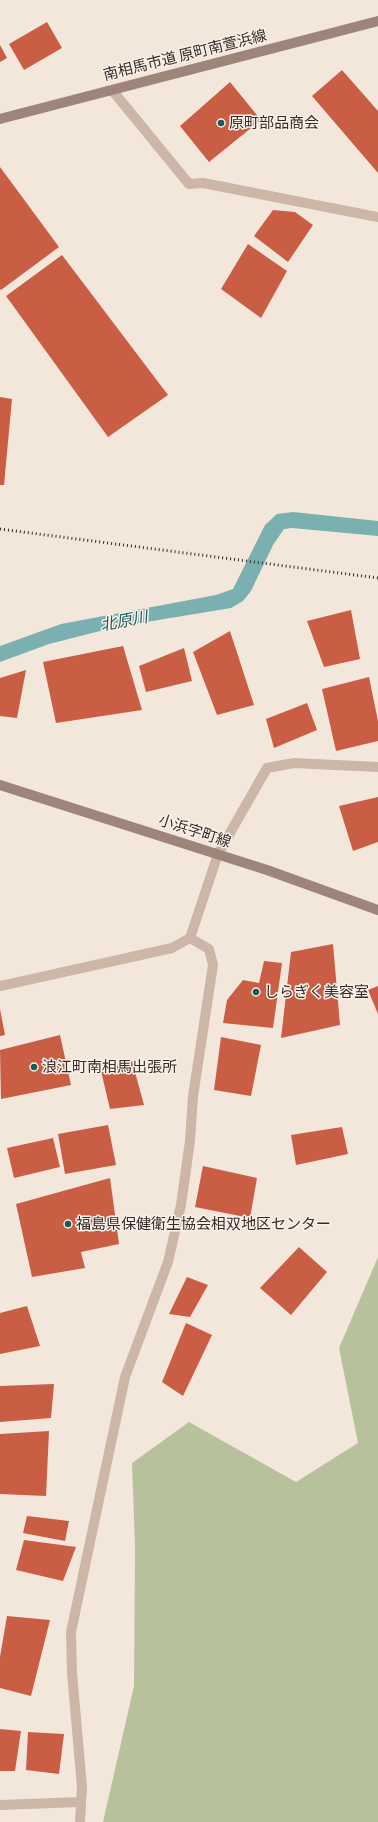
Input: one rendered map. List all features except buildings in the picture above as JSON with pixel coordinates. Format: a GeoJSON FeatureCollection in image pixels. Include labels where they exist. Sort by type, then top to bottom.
{"type":"FeatureCollection","features":[{"type":"Feature","properties":{"kind":"main road","name":"南相馬市道 原町南萱浜線"},"geometry":{"type":"LineString","coordinates":[[0,119],[378,21]]}},
{"type":"Feature","properties":{"kind":"main road","name":"小浜字町線"},"geometry":{"type":"LineString","coordinates":[[0,785],[218,854],[378,910]]}},
{"type":"Feature","properties":{"kind":"street"},"geometry":{"type":"LineString","coordinates":[[112,90],[189,184],[203,184],[378,217]]}},
{"type":"Feature","properties":{"kind":"street"},"geometry":{"type":"LineString","coordinates":[[0,986],[172,948],[190,938],[218,854],[267,768],[294,763],[378,767]]}},
{"type":"Feature","properties":{"kind":"street"},"geometry":{"type":"LineString","coordinates":[[80,1822],[82,1787],[72,1673],[71,1632],[125,1377],[168,1262],[181,1205],[190,1141],[193,1096],[213,965],[209,949],[190,938]]}},
{"type":"Feature","properties":{"kind":"street"},"geometry":{"type":"LineString","coordinates":[[0,1805],[80,1802]]}},
{"type":"Feature","properties":{"kind":"green space"},"geometry":{"type":"Polygon","coordinates":[[[378,1257],[378,1822],[103,1822],[134,1686],[135,1547],[132,1463],[189,1422],[296,1482],[358,1443],[339,1348],[378,1257]]]}},
{"type":"Feature","properties":{"kind":"water","name":"北原川"},"geometry":{"type":"Polygon","coordinates":[[[293,512],[378,521],[378,536],[292,528],[284,529],[273,545],[251,591],[243,601],[231,608],[116,627],[49,644],[0,662],[0,646],[61,624],[216,595],[233,589],[265,525],[277,514],[293,512]]]}},
{"type":"Feature","properties":{"kind":"railway"},"geometry":{"type":"LineString","coordinates":[[0,529],[378,578]]}},
{"type":"Feature","properties":{"kind":"place","name":"原町部品商会"},"geometry":{"type":"Point","coordinates":[221,123]}},
{"type":"Feature","properties":{"kind":"place","name":"しらぎく美容室"},"geometry":{"type":"Point","coordinates":[256,992]}},
{"type":"Feature","properties":{"kind":"place","name":"浪江町南相馬出張所"},"geometry":{"type":"Point","coordinates":[34,1067]}},
{"type":"Feature","properties":{"kind":"place","name":"福島県保健衛生協会相双地区センター"},"geometry":{"type":"Point","coordinates":[68,1224]}}]}
